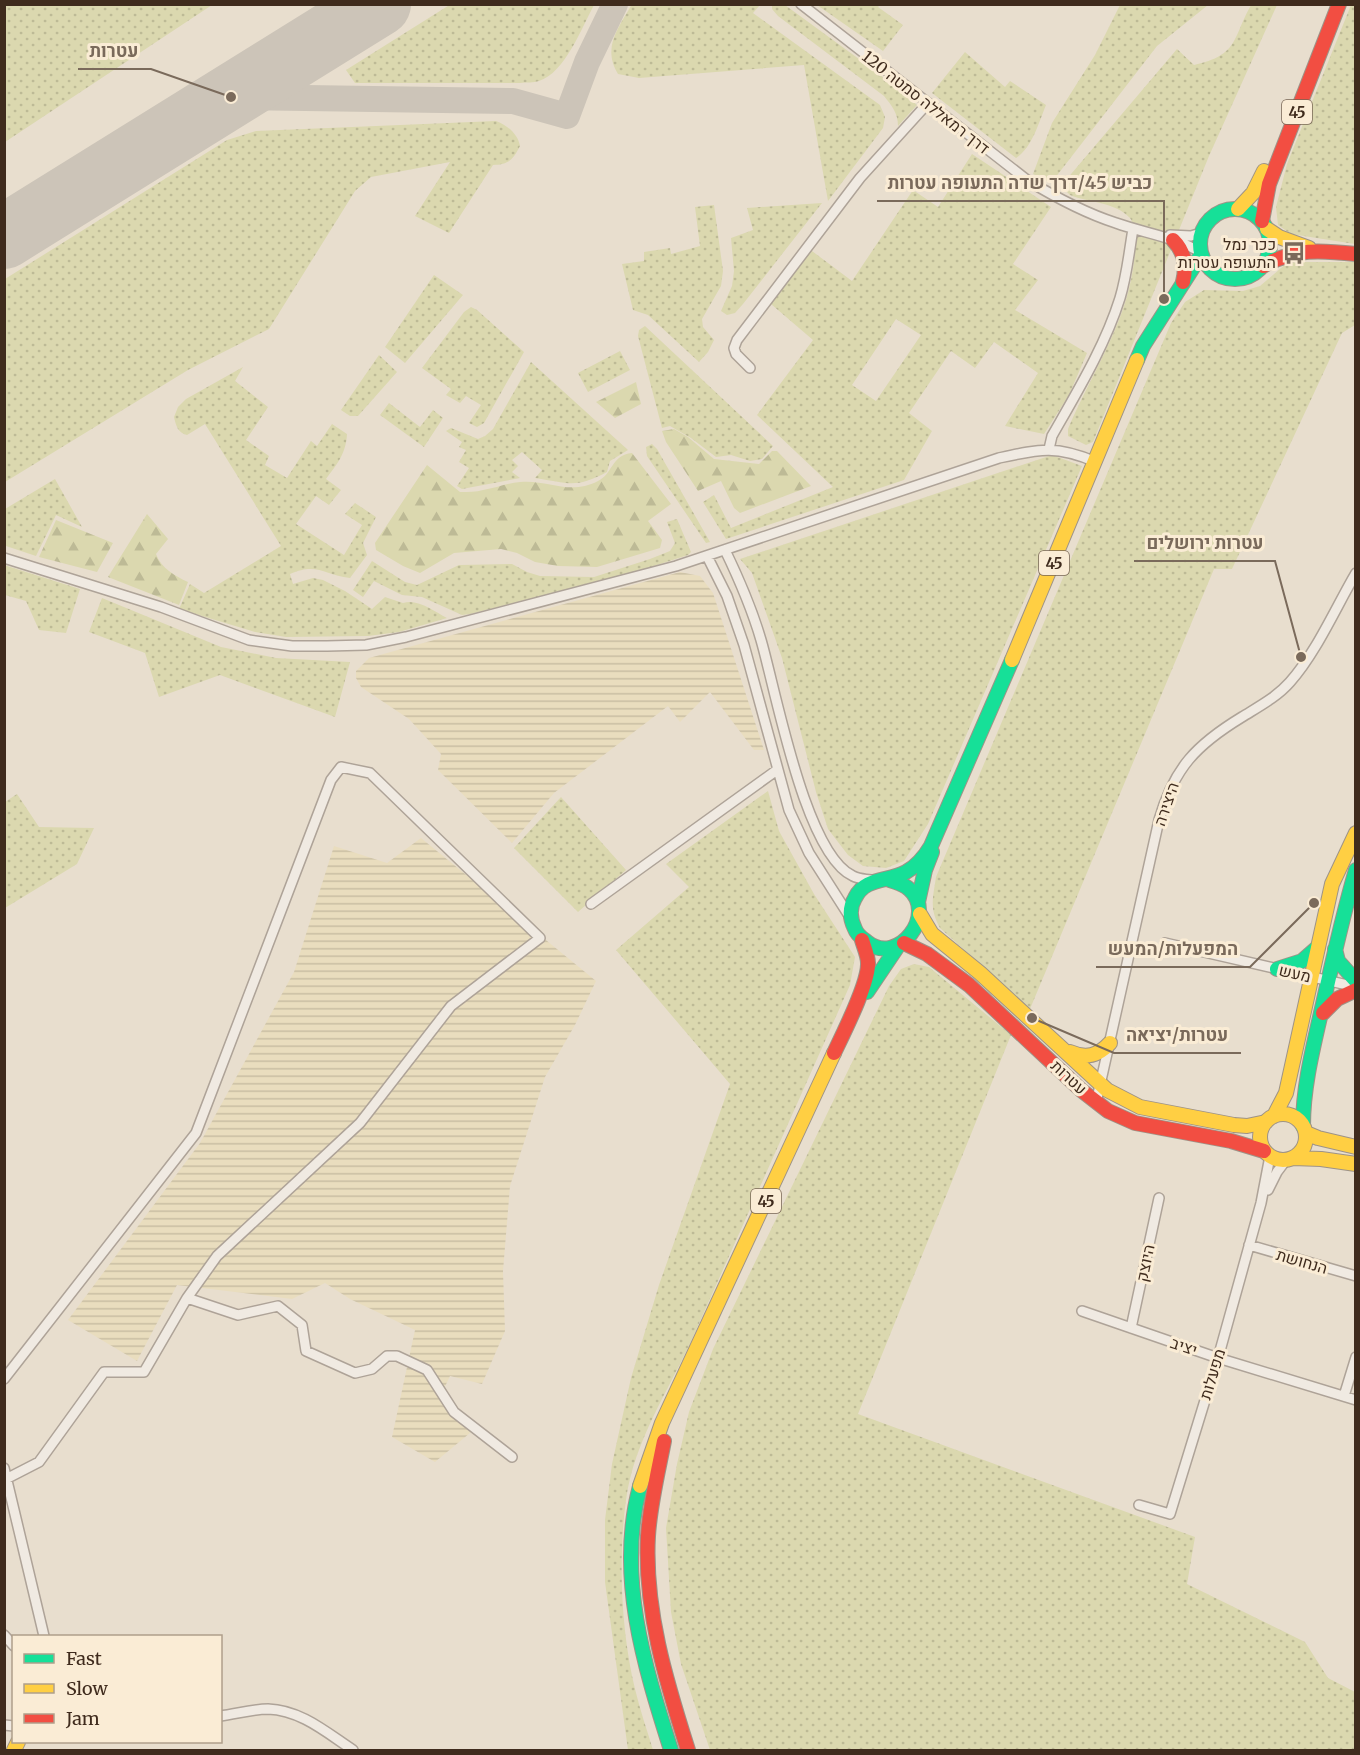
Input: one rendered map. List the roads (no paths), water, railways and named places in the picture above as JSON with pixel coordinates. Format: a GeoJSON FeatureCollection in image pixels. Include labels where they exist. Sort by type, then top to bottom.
{"type":"FeatureCollection","features":[{"type":"Feature","properties":{"kind":"main road","name":"45"},"geometry":{"type":"LineString","coordinates":[[1238,209],[1253,194],[1260,181],[1329,4]]}},
{"type":"Feature","properties":{"kind":"main road","name":"45"},"geometry":{"type":"LineString","coordinates":[[1263,266],[1270,248],[1265,225],[1264,204],[1269,184],[1339,4]]}},
{"type":"Feature","properties":{"kind":"main road"},"geometry":{"type":"LineString","coordinates":[[1201,233],[1214,215],[1225,210],[1238,209],[1251,212],[1279,237],[1317,249],[1356,254]]}},
{"type":"Feature","properties":{"kind":"main road","name":"45"},"geometry":{"type":"LineString","coordinates":[[850,1019],[885,963],[916,930],[926,870],[942,826],[1143,346],[1162,314],[1181,290],[1201,254],[1201,233]]}},
{"type":"Feature","properties":{"kind":"main road"},"geometry":{"type":"LineString","coordinates":[[1173,240],[1185,259],[1186,275],[1181,290]]}},
{"type":"Feature","properties":{"kind":"main road"},"geometry":{"type":"LineString","coordinates":[[1201,254],[1208,268],[1215,274],[1225,278],[1241,279],[1255,273],[1284,254],[1317,249]]}},
{"type":"Feature","properties":{"kind":"main road","name":"45"},"geometry":{"type":"LineString","coordinates":[[1181,290],[1197,279],[1215,274]]}},
{"type":"Feature","properties":{"kind":"main road","name":"45"},"geometry":{"type":"LineString","coordinates":[[671,1750],[653,1696],[634,1614],[631,1559],[634,1512],[640,1484],[651,1450],[850,1019],[868,963],[862,940],[851,919],[854,899],[867,884],[900,876],[916,866],[934,842],[942,826]]}},
{"type":"Feature","properties":{"kind":"main road"},"geometry":{"type":"LineString","coordinates":[[1356,833],[1335,876],[1286,1093],[1270,1119],[1262,1127],[1260,1139],[1267,1153],[1289,1159],[1321,1159],[1356,1164]]}},
{"type":"Feature","properties":{"kind":"main road"},"geometry":{"type":"LineString","coordinates":[[1289,1159],[1305,1144],[1305,1092],[1349,888],[1356,870]]}},
{"type":"Feature","properties":{"kind":"main road"},"geometry":{"type":"LineString","coordinates":[[882,879],[906,886],[919,908]]}},
{"type":"Feature","properties":{"kind":"main road","name":"עטרות"},"geometry":{"type":"LineString","coordinates":[[919,908],[932,934],[980,973],[1101,1085],[1116,1096],[1140,1107],[1234,1125],[1247,1126],[1270,1119]]}},
{"type":"Feature","properties":{"kind":"main road"},"geometry":{"type":"LineString","coordinates":[[862,940],[879,948],[901,944]]}},
{"type":"Feature","properties":{"kind":"main road","name":"עטרות"},"geometry":{"type":"LineString","coordinates":[[901,944],[927,954],[969,985],[1096,1103],[1135,1123],[1231,1141],[1267,1153]]}},
{"type":"Feature","properties":{"kind":"main road"},"geometry":{"type":"LineString","coordinates":[[1277,969],[1302,961],[1318,947]]}},
{"type":"Feature","properties":{"kind":"main road"},"geometry":{"type":"LineString","coordinates":[[1335,949],[1338,961],[1356,981]]}},
{"type":"Feature","properties":{"kind":"main road"},"geometry":{"type":"LineString","coordinates":[[1320,1018],[1330,1003],[1356,988]]}},
{"type":"Feature","properties":{"kind":"main road"},"geometry":{"type":"LineString","coordinates":[[1062,1049],[1086,1058],[1103,1052],[1110,1043]]}},
{"type":"Feature","properties":{"kind":"main road"},"geometry":{"type":"LineString","coordinates":[[1270,1119],[1287,1114],[1299,1120],[1304,1129],[1326,1141],[1356,1148]]}},
{"type":"Feature","properties":{"kind":"main road","name":"45"},"geometry":{"type":"LineString","coordinates":[[682,1382],[665,1430],[650,1514],[647,1559],[650,1612],[656,1640],[669,1692],[688,1750]]}},
{"type":"Feature","properties":{"kind":"street","name":"דרך רמאללה סמטה 120"},"geometry":{"type":"LineString","coordinates":[[801,4],[1027,180],[1062,200],[1133,229],[1173,240],[1201,254]]}},
{"type":"Feature","properties":{"kind":"street"},"geometry":{"type":"LineString","coordinates":[[750,368],[736,354],[734,348],[737,340],[853,186],[928,103]]}},
{"type":"Feature","properties":{"kind":"street"},"geometry":{"type":"LineString","coordinates":[[1049,449],[1052,436],[1095,358],[1112,320],[1126,273],[1133,229]]}},
{"type":"Feature","properties":{"kind":"street","name":"דרך רמאללה סמטה 120"},"geometry":{"type":"LineString","coordinates":[[1153,234],[1186,236],[1201,233]]}},
{"type":"Feature","properties":{"kind":"street"},"geometry":{"type":"LineString","coordinates":[[4,558],[161,608],[249,640],[292,646],[366,645],[406,637],[665,569],[999,458],[1049,449],[1067,452],[1096,462]]}},
{"type":"Feature","properties":{"kind":"street"},"geometry":{"type":"LineString","coordinates":[[725,550],[743,590],[761,640],[800,785],[813,823],[834,860],[844,870],[852,876],[882,879]]}},
{"type":"Feature","properties":{"kind":"street"},"geometry":{"type":"LineString","coordinates":[[707,556],[727,596],[741,637],[777,770],[797,831],[851,919]]}},
{"type":"Feature","properties":{"kind":"street","name":"היצירה"},"geometry":{"type":"LineString","coordinates":[[1096,1103],[1159,820],[1174,780],[1188,759],[1209,737],[1263,704],[1288,684],[1303,666],[1356,573]]}},
{"type":"Feature","properties":{"kind":"street"},"geometry":{"type":"LineString","coordinates":[[4,1379],[196,1133],[331,780],[341,767],[370,773],[540,938],[451,1006],[360,1123],[216,1256],[187,1298],[144,1372],[104,1372],[39,1462],[6,1480]]}},
{"type":"Feature","properties":{"kind":"street"},"geometry":{"type":"LineString","coordinates":[[591,904],[777,770]]}},
{"type":"Feature","properties":{"kind":"street","name":"מעש"},"geometry":{"type":"LineString","coordinates":[[1165,944],[1356,988]]}},
{"type":"Feature","properties":{"kind":"street","name":"מפעלות"},"geometry":{"type":"LineString","coordinates":[[1139,1505],[1170,1514],[1218,1358],[1261,1203],[1267,1153]]}},
{"type":"Feature","properties":{"kind":"street","name":"מפעלות"},"geometry":{"type":"LineString","coordinates":[[1261,1203],[1277,1172],[1289,1159]]}},
{"type":"Feature","properties":{"kind":"street","name":"היוצק"},"geometry":{"type":"LineString","coordinates":[[1131,1328],[1159,1198]]}},
{"type":"Feature","properties":{"kind":"street","name":"הנחושת"},"geometry":{"type":"LineString","coordinates":[[1249,1245],[1356,1276]]}},
{"type":"Feature","properties":{"kind":"street"},"geometry":{"type":"LineString","coordinates":[[187,1298],[238,1315],[278,1306],[302,1325],[306,1351],[355,1373],[372,1369],[387,1356],[398,1356],[427,1370],[454,1412],[512,1457]]}},
{"type":"Feature","properties":{"kind":"street","name":"יציב"},"geometry":{"type":"LineString","coordinates":[[1082,1311],[1218,1358],[1356,1400]]}},
{"type":"Feature","properties":{"kind":"street"},"geometry":{"type":"LineString","coordinates":[[1344,1396],[1356,1357]]}},
{"type":"Feature","properties":{"kind":"street"},"geometry":{"type":"LineString","coordinates":[[4,1468],[44,1635]]}},
{"type":"Feature","properties":{"kind":"street"},"geometry":{"type":"LineString","coordinates":[[222,1716],[268,1709],[293,1713],[353,1750]]}},
{"type":"Feature","properties":{"kind":"place","name":"עטרות"},"geometry":{"type":"Point","coordinates":[231,97]}},
{"type":"Feature","properties":{"kind":"place","name":"ככר נמל התעופה עטרות"},"geometry":{"type":"Point","coordinates":[1294,253]}},
{"type":"Feature","properties":{"kind":"place","name":"כביש 45/דרך שדה התעופה עטרות"},"geometry":{"type":"Point","coordinates":[1164,299]}},
{"type":"Feature","properties":{"kind":"place","name":"עטרות ירושלים"},"geometry":{"type":"Point","coordinates":[1301,657]}},
{"type":"Feature","properties":{"kind":"place","name":"המפעלות/המעש"},"geometry":{"type":"Point","coordinates":[1314,903]}},
{"type":"Feature","properties":{"kind":"place","name":"עטרות/יציאה"},"geometry":{"type":"Point","coordinates":[1032,1018]}}]}
